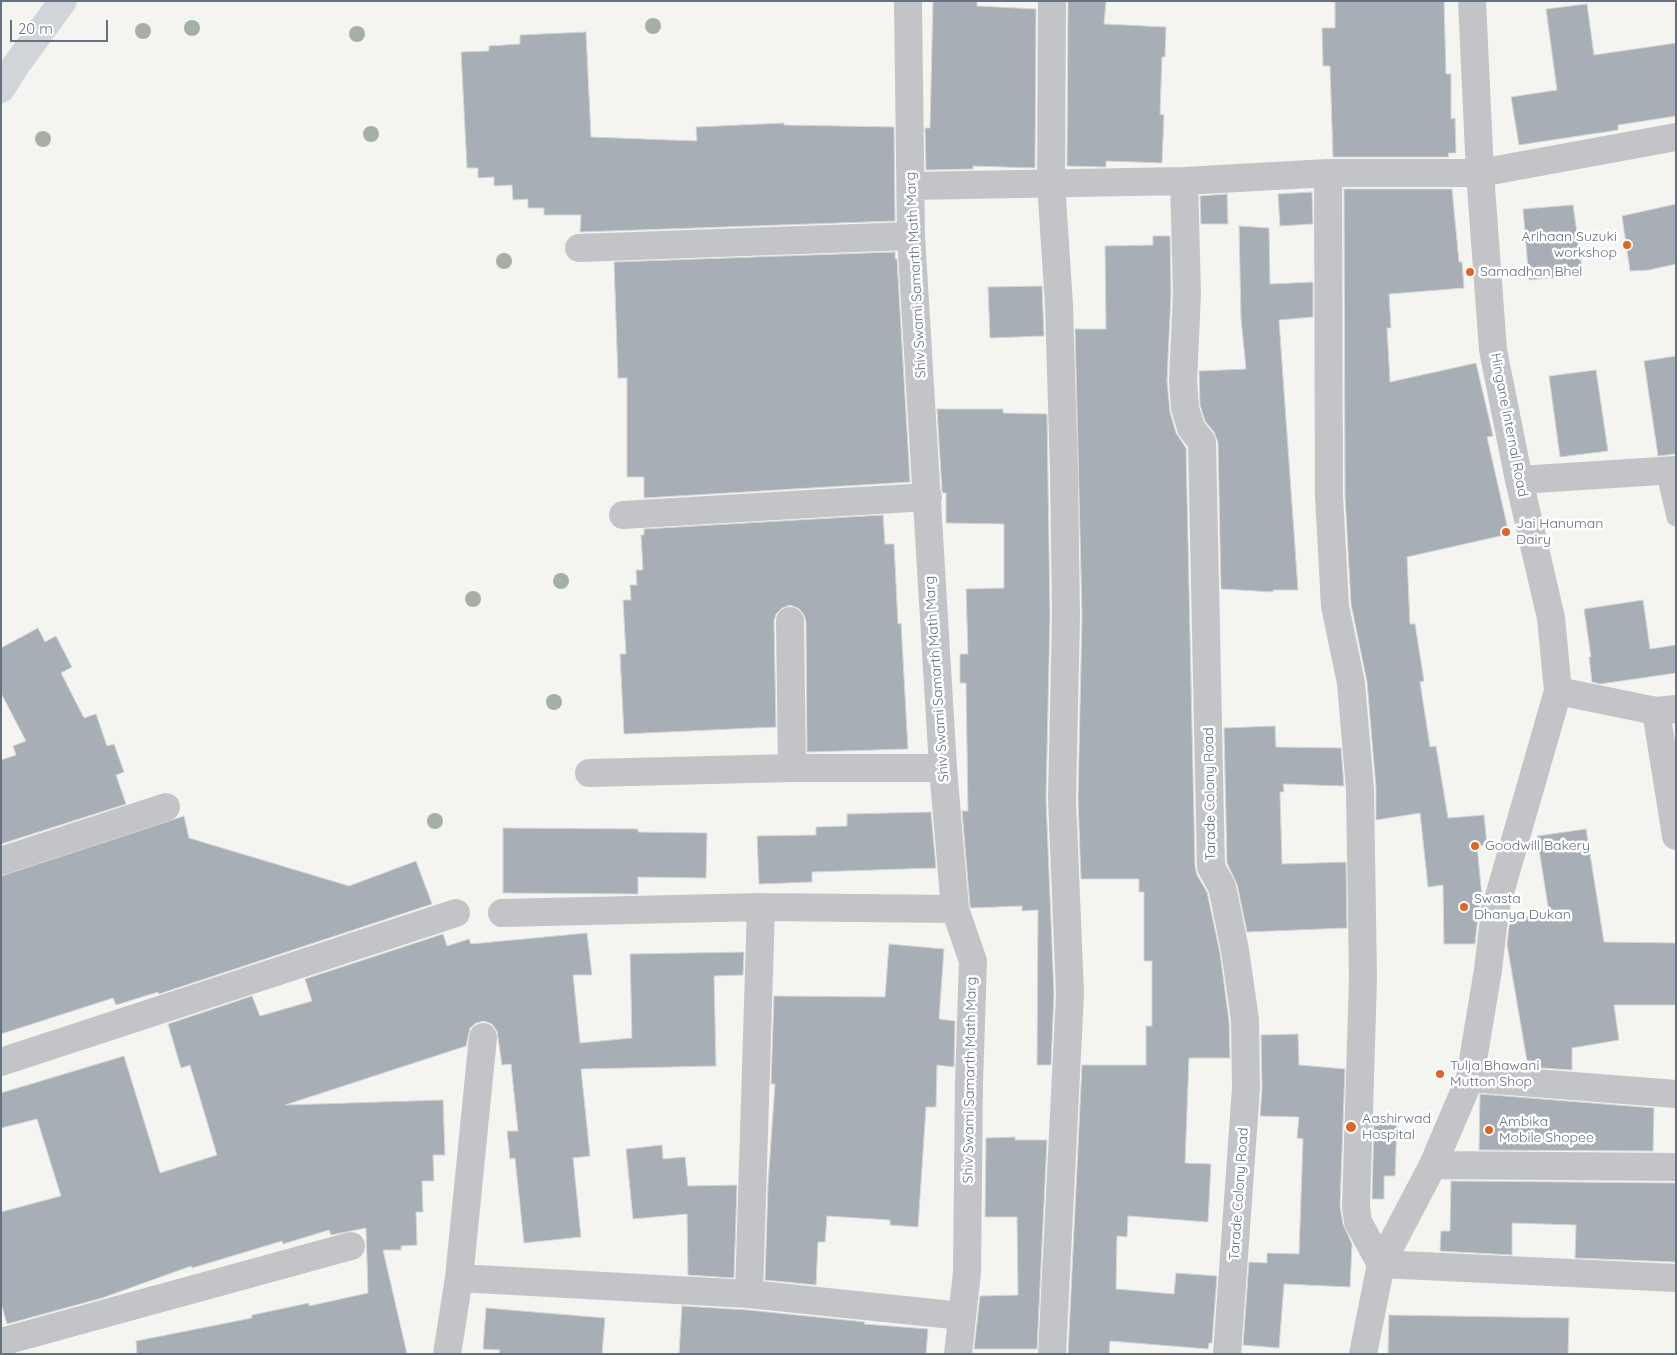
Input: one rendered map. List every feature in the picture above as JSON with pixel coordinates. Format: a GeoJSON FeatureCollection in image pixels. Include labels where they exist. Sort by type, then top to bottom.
{"type":"FeatureCollection","features":[{"type":"Feature","properties":{"kind":"street"},"geometry":{"type":"LineString","coordinates":[[1,89],[16,65],[63,1]]}},
{"type":"Feature","properties":{"kind":"street","name":"Shiv Swami Samarth Math Marg"},"geometry":{"type":"LineString","coordinates":[[908,1],[911,236],[943,768],[955,908],[973,961],[969,1083],[967,1272],[958,1354]]}},
{"type":"Feature","properties":{"kind":"street"},"geometry":{"type":"LineString","coordinates":[[1052,1],[1051,183],[1059,305],[1066,616],[1062,799],[1070,994],[1052,1354]]}},
{"type":"Feature","properties":{"kind":"street","name":"Hingane Internal Road"},"geometry":{"type":"LineString","coordinates":[[1363,1354],[1381,1264],[1433,1165],[1470,1078],[1488,970],[1495,910],[1558,691],[1551,618],[1519,480],[1493,350],[1480,173],[1472,1]]}},
{"type":"Feature","properties":{"kind":"street"},"geometry":{"type":"LineString","coordinates":[[911,186],[1184,181],[1328,174],[1480,173],[1676,137]]}},
{"type":"Feature","properties":{"kind":"street"},"geometry":{"type":"LineString","coordinates":[[1328,174],[1329,496],[1336,606],[1351,683],[1360,789],[1363,979],[1356,1206],[1358,1222],[1381,1264],[1676,1278]]}},
{"type":"Feature","properties":{"kind":"street","name":"Tarade Colony Road"},"geometry":{"type":"LineString","coordinates":[[1184,181],[1186,294],[1183,380],[1185,408],[1191,428],[1202,442],[1211,866],[1222,887],[1245,1020],[1246,1088],[1227,1354]]}},
{"type":"Feature","properties":{"kind":"street"},"geometry":{"type":"LineString","coordinates":[[579,248],[911,236]]}},
{"type":"Feature","properties":{"kind":"street"},"geometry":{"type":"LineString","coordinates":[[1519,480],[1670,470]]}},
{"type":"Feature","properties":{"kind":"street"},"geometry":{"type":"LineString","coordinates":[[624,515],[928,498]]}},
{"type":"Feature","properties":{"kind":"street"},"geometry":{"type":"LineString","coordinates":[[790,621],[792,768]]}},
{"type":"Feature","properties":{"kind":"street"},"geometry":{"type":"LineString","coordinates":[[1558,691],[1666,710],[1676,836]]}},
{"type":"Feature","properties":{"kind":"street"},"geometry":{"type":"LineString","coordinates":[[589,773],[792,768],[943,768]]}},
{"type":"Feature","properties":{"kind":"street"},"geometry":{"type":"LineString","coordinates":[[1,861],[166,807]]}},
{"type":"Feature","properties":{"kind":"street"},"geometry":{"type":"LineString","coordinates":[[750,1294],[761,907]]}},
{"type":"Feature","properties":{"kind":"street"},"geometry":{"type":"LineString","coordinates":[[502,913],[761,907],[955,908]]}},
{"type":"Feature","properties":{"kind":"street"},"geometry":{"type":"LineString","coordinates":[[1,1062],[456,913]]}},
{"type":"Feature","properties":{"kind":"street"},"geometry":{"type":"LineString","coordinates":[[447,1354],[458,1278],[483,1037]]}},
{"type":"Feature","properties":{"kind":"street"},"geometry":{"type":"LineString","coordinates":[[1470,1078],[1676,1094]]}},
{"type":"Feature","properties":{"kind":"street"},"geometry":{"type":"LineString","coordinates":[[1433,1165],[1676,1167]]}},
{"type":"Feature","properties":{"kind":"street"},"geometry":{"type":"LineString","coordinates":[[1,1342],[351,1246]]}},
{"type":"Feature","properties":{"kind":"street"},"geometry":{"type":"LineString","coordinates":[[458,1278],[750,1294],[962,1316]]}},
{"type":"Feature","properties":{"kind":"lane"},"geometry":{"type":"LineString","coordinates":[[1670,470],[1676,517]]}},
{"type":"Feature","properties":{"kind":"building"},"geometry":{"type":"Polygon","coordinates":[[[933,1],[977,1],[977,6],[1036,9],[1035,168],[973,166],[973,169],[926,170],[925,128],[930,128],[933,1]]]}},
{"type":"Feature","properties":{"kind":"building"},"geometry":{"type":"Polygon","coordinates":[[[1068,1],[1106,1],[1104,24],[1166,27],[1165,57],[1162,57],[1160,114],[1164,115],[1162,163],[1106,161],[1106,167],[1067,166],[1068,1]]]}},
{"type":"Feature","properties":{"kind":"building"},"geometry":{"type":"Polygon","coordinates":[[[1335,1],[1444,1],[1446,74],[1451,74],[1451,119],[1455,118],[1456,153],[1448,153],[1449,157],[1333,157],[1330,66],[1323,66],[1322,28],[1335,28],[1335,1]]]}},
{"type":"Feature","properties":{"kind":"building"},"geometry":{"type":"Polygon","coordinates":[[[1587,4],[1594,55],[1676,43],[1676,116],[1618,125],[1618,130],[1519,145],[1511,97],[1557,90],[1546,9],[1587,4]]]}},
{"type":"Feature","properties":{"kind":"building"},"geometry":{"type":"Polygon","coordinates":[[[586,32],[591,137],[697,141],[696,127],[784,123],[784,125],[894,127],[895,221],[580,232],[581,215],[544,215],[544,208],[528,208],[528,199],[513,200],[512,185],[494,186],[494,177],[478,178],[478,168],[467,168],[461,52],[489,51],[489,46],[520,44],[520,35],[586,32]]]}},
{"type":"Feature","properties":{"kind":"building"},"geometry":{"type":"Polygon","coordinates":[[[1344,189],[1452,189],[1459,262],[1462,262],[1464,288],[1389,294],[1391,328],[1387,328],[1390,382],[1476,363],[1493,436],[1487,437],[1509,534],[1407,557],[1410,624],[1415,624],[1424,681],[1420,682],[1430,747],[1436,746],[1448,818],[1484,815],[1487,845],[1477,846],[1482,897],[1475,944],[1444,944],[1443,885],[1428,887],[1420,813],[1376,820],[1376,788],[1367,682],[1351,604],[1345,496],[1344,189]]]}},
{"type":"Feature","properties":{"kind":"building"},"geometry":{"type":"Polygon","coordinates":[[[1312,192],[1313,224],[1280,226],[1278,194],[1312,192]]]}},
{"type":"Feature","properties":{"kind":"building"},"geometry":{"type":"Polygon","coordinates":[[[1227,194],[1228,224],[1201,224],[1200,196],[1227,194]]]}},
{"type":"Feature","properties":{"kind":"building"},"geometry":{"type":"Polygon","coordinates":[[[1676,204],[1676,264],[1649,270],[1630,271],[1622,216],[1676,204]]]}},
{"type":"Feature","properties":{"kind":"building"},"geometry":{"type":"Polygon","coordinates":[[[1573,205],[1583,275],[1529,280],[1523,209],[1573,205]]]}},
{"type":"Feature","properties":{"kind":"building"},"geometry":{"type":"Polygon","coordinates":[[[1239,226],[1269,228],[1270,284],[1313,282],[1313,317],[1279,320],[1298,590],[1273,590],[1273,592],[1221,589],[1218,442],[1214,432],[1205,421],[1200,405],[1199,371],[1246,369],[1241,318],[1239,226]]]}},
{"type":"Feature","properties":{"kind":"building"},"geometry":{"type":"Polygon","coordinates":[[[1153,236],[1170,236],[1171,294],[1167,381],[1170,412],[1176,433],[1186,448],[1195,867],[1197,875],[1207,892],[1220,953],[1229,1021],[1230,1058],[1189,1058],[1185,1163],[1211,1164],[1208,1222],[1128,1216],[1127,1237],[1117,1236],[1116,1289],[1174,1294],[1176,1273],[1217,1276],[1212,1343],[1209,1343],[1208,1349],[1110,1341],[1109,1354],[1068,1354],[1082,1065],[1146,1065],[1146,1026],[1152,1026],[1152,961],[1144,961],[1144,892],[1139,892],[1139,879],[1081,879],[1078,799],[1082,616],[1075,329],[1106,329],[1105,246],[1153,245],[1153,236]]]}},
{"type":"Feature","properties":{"kind":"building"},"geometry":{"type":"Polygon","coordinates":[[[895,252],[895,259],[897,259],[910,482],[644,498],[644,477],[627,477],[627,378],[618,378],[614,262],[895,252]]]}},
{"type":"Feature","properties":{"kind":"building"},"geometry":{"type":"Polygon","coordinates":[[[1042,286],[1044,336],[990,338],[988,287],[1042,286]]]}},
{"type":"Feature","properties":{"kind":"building"},"geometry":{"type":"Polygon","coordinates":[[[1676,356],[1676,454],[1658,456],[1644,361],[1676,356]]]}},
{"type":"Feature","properties":{"kind":"building"},"geometry":{"type":"Polygon","coordinates":[[[1596,370],[1608,451],[1560,457],[1549,376],[1596,370]]]}},
{"type":"Feature","properties":{"kind":"building"},"geometry":{"type":"Polygon","coordinates":[[[937,409],[1003,409],[1003,413],[1047,414],[1050,616],[1046,799],[1054,994],[1051,1065],[1037,1065],[1038,910],[1022,911],[1022,906],[971,908],[970,906],[962,811],[968,811],[966,683],[960,683],[960,654],[968,654],[966,589],[1004,588],[1004,524],[946,523],[946,493],[942,491],[937,409]]]}},
{"type":"Feature","properties":{"kind":"building"},"geometry":{"type":"Polygon","coordinates":[[[883,515],[885,544],[894,544],[898,624],[901,623],[908,749],[807,752],[806,621],[803,613],[798,608],[790,605],[782,608],[776,614],[774,621],[776,727],[624,734],[620,654],[626,654],[623,600],[631,600],[630,585],[637,585],[636,570],[643,570],[641,535],[644,535],[644,529],[883,515]]]}},
{"type":"Feature","properties":{"kind":"building"},"geometry":{"type":"Polygon","coordinates":[[[1643,600],[1650,649],[1676,645],[1676,673],[1600,684],[1592,682],[1589,657],[1591,657],[1584,609],[1643,600]]]}},
{"type":"Feature","properties":{"kind":"building"},"geometry":{"type":"Polygon","coordinates":[[[38,628],[45,642],[56,636],[72,667],[61,673],[84,718],[96,714],[107,746],[114,744],[124,772],[116,775],[126,804],[1,844],[1,760],[16,755],[13,746],[26,741],[1,693],[1,648],[38,628]]]}},
{"type":"Feature","properties":{"kind":"building"},"geometry":{"type":"Polygon","coordinates":[[[1275,726],[1276,747],[1341,748],[1344,786],[1283,784],[1284,792],[1280,792],[1282,864],[1346,862],[1347,928],[1247,932],[1237,884],[1227,863],[1224,728],[1275,726]]]}},
{"type":"Feature","properties":{"kind":"building"},"geometry":{"type":"Polygon","coordinates":[[[931,812],[936,868],[812,872],[812,882],[759,884],[757,836],[816,835],[816,827],[847,826],[847,814],[931,812]]]}},
{"type":"Feature","properties":{"kind":"building"},"geometry":{"type":"Polygon","coordinates":[[[184,816],[189,838],[349,886],[416,861],[432,904],[159,994],[158,992],[116,1005],[113,998],[1,1034],[1,876],[184,816]]]}},
{"type":"Feature","properties":{"kind":"building"},"geometry":{"type":"Polygon","coordinates":[[[503,828],[638,829],[638,832],[707,833],[706,878],[638,877],[638,894],[503,893],[503,828]]]}},
{"type":"Feature","properties":{"kind":"building"},"geometry":{"type":"Polygon","coordinates":[[[1586,829],[1604,942],[1676,943],[1676,1005],[1614,1005],[1619,1040],[1572,1048],[1572,1070],[1528,1067],[1507,944],[1510,919],[1549,913],[1537,836],[1586,829]]]}},
{"type":"Feature","properties":{"kind":"building"},"geometry":{"type":"Polygon","coordinates":[[[587,933],[592,975],[573,975],[580,1043],[632,1038],[630,954],[744,952],[743,975],[714,976],[716,1066],[581,1069],[590,1156],[573,1158],[581,1237],[524,1243],[515,1158],[510,1159],[507,1131],[518,1131],[511,1064],[502,1065],[497,1031],[492,1024],[484,1021],[476,1023],[470,1028],[466,1046],[285,1105],[443,1100],[445,1155],[433,1155],[434,1181],[422,1181],[423,1212],[416,1212],[417,1245],[401,1246],[401,1250],[383,1250],[407,1354],[137,1354],[136,1341],[252,1318],[252,1315],[309,1303],[309,1306],[368,1293],[366,1228],[331,1235],[329,1230],[283,1244],[282,1241],[192,1268],[191,1266],[102,1298],[7,1324],[1,1303],[1,1212],[61,1196],[37,1119],[1,1128],[1,1093],[124,1056],[160,1173],[217,1155],[190,1065],[181,1068],[168,1024],[252,996],[260,1016],[312,1001],[305,979],[443,934],[447,946],[469,939],[471,944],[587,933]]]}},
{"type":"Feature","properties":{"kind":"building"},"geometry":{"type":"Polygon","coordinates":[[[889,944],[944,949],[939,1019],[955,1021],[954,1067],[937,1065],[936,1107],[926,1107],[918,1227],[890,1225],[890,1220],[827,1216],[825,1242],[818,1242],[816,1285],[765,1280],[768,1184],[775,1084],[771,1084],[774,996],[885,997],[889,944]]]}},
{"type":"Feature","properties":{"kind":"building"},"geometry":{"type":"Polygon","coordinates":[[[1298,1034],[1299,1065],[1345,1069],[1340,1206],[1343,1224],[1352,1244],[1350,1287],[1284,1284],[1279,1348],[1243,1345],[1249,1262],[1267,1263],[1267,1253],[1299,1254],[1303,1139],[1297,1138],[1299,1117],[1260,1116],[1262,1088],[1261,1035],[1298,1034]]]}},
{"type":"Feature","properties":{"kind":"building"},"geometry":{"type":"Polygon","coordinates":[[[1480,1094],[1654,1108],[1653,1151],[1479,1150],[1480,1094]]]}},
{"type":"Feature","properties":{"kind":"building"},"geometry":{"type":"Polygon","coordinates":[[[1374,1122],[1397,1123],[1395,1176],[1384,1176],[1384,1199],[1372,1199],[1374,1122]]]}},
{"type":"Feature","properties":{"kind":"building"},"geometry":{"type":"Polygon","coordinates":[[[1015,1137],[1015,1140],[1047,1140],[1037,1349],[974,1349],[980,1296],[1018,1295],[1017,1217],[985,1217],[986,1138],[1015,1137]]]}},
{"type":"Feature","properties":{"kind":"building"},"geometry":{"type":"Polygon","coordinates":[[[662,1145],[663,1159],[685,1157],[688,1186],[737,1185],[734,1278],[688,1275],[687,1214],[633,1219],[626,1149],[662,1145]]]}},
{"type":"Feature","properties":{"kind":"building"},"geometry":{"type":"Polygon","coordinates":[[[1451,1181],[1676,1183],[1676,1262],[1575,1258],[1576,1225],[1512,1223],[1512,1255],[1440,1251],[1441,1231],[1450,1231],[1451,1181]]]}},
{"type":"Feature","properties":{"kind":"building"},"geometry":{"type":"Polygon","coordinates":[[[682,1306],[748,1310],[865,1322],[864,1324],[928,1329],[926,1354],[679,1354],[682,1306]]]}},
{"type":"Feature","properties":{"kind":"building"},"geometry":{"type":"Polygon","coordinates":[[[486,1308],[605,1318],[602,1354],[499,1354],[500,1350],[483,1349],[486,1308]]]}},
{"type":"Feature","properties":{"kind":"building"},"geometry":{"type":"Polygon","coordinates":[[[1389,1315],[1569,1318],[1568,1354],[1388,1354],[1389,1315]]]}},
{"type":"Feature","properties":{"kind":"place","name":"Arihaan Suzuki workshop"},"geometry":{"type":"Point","coordinates":[1627,245]}},
{"type":"Feature","properties":{"kind":"place","name":"Samadhan Bhel"},"geometry":{"type":"Point","coordinates":[1470,272]}},
{"type":"Feature","properties":{"kind":"place","name":"Jai Hanuman Dairy"},"geometry":{"type":"Point","coordinates":[1506,532]}},
{"type":"Feature","properties":{"kind":"place","name":"Goodwill Bakery"},"geometry":{"type":"Point","coordinates":[1475,846]}},
{"type":"Feature","properties":{"kind":"place","name":"Swasta Dhanya Dukan"},"geometry":{"type":"Point","coordinates":[1464,907]}},
{"type":"Feature","properties":{"kind":"place","name":"Tulja Bhawani Mutton Shop"},"geometry":{"type":"Point","coordinates":[1440,1074]}},
{"type":"Feature","properties":{"kind":"place","name":"Aashirwad Hospital"},"geometry":{"type":"Point","coordinates":[1351,1127]}},
{"type":"Feature","properties":{"kind":"place","name":"Ambika Mobile Shopee"},"geometry":{"type":"Point","coordinates":[1489,1130]}}]}
